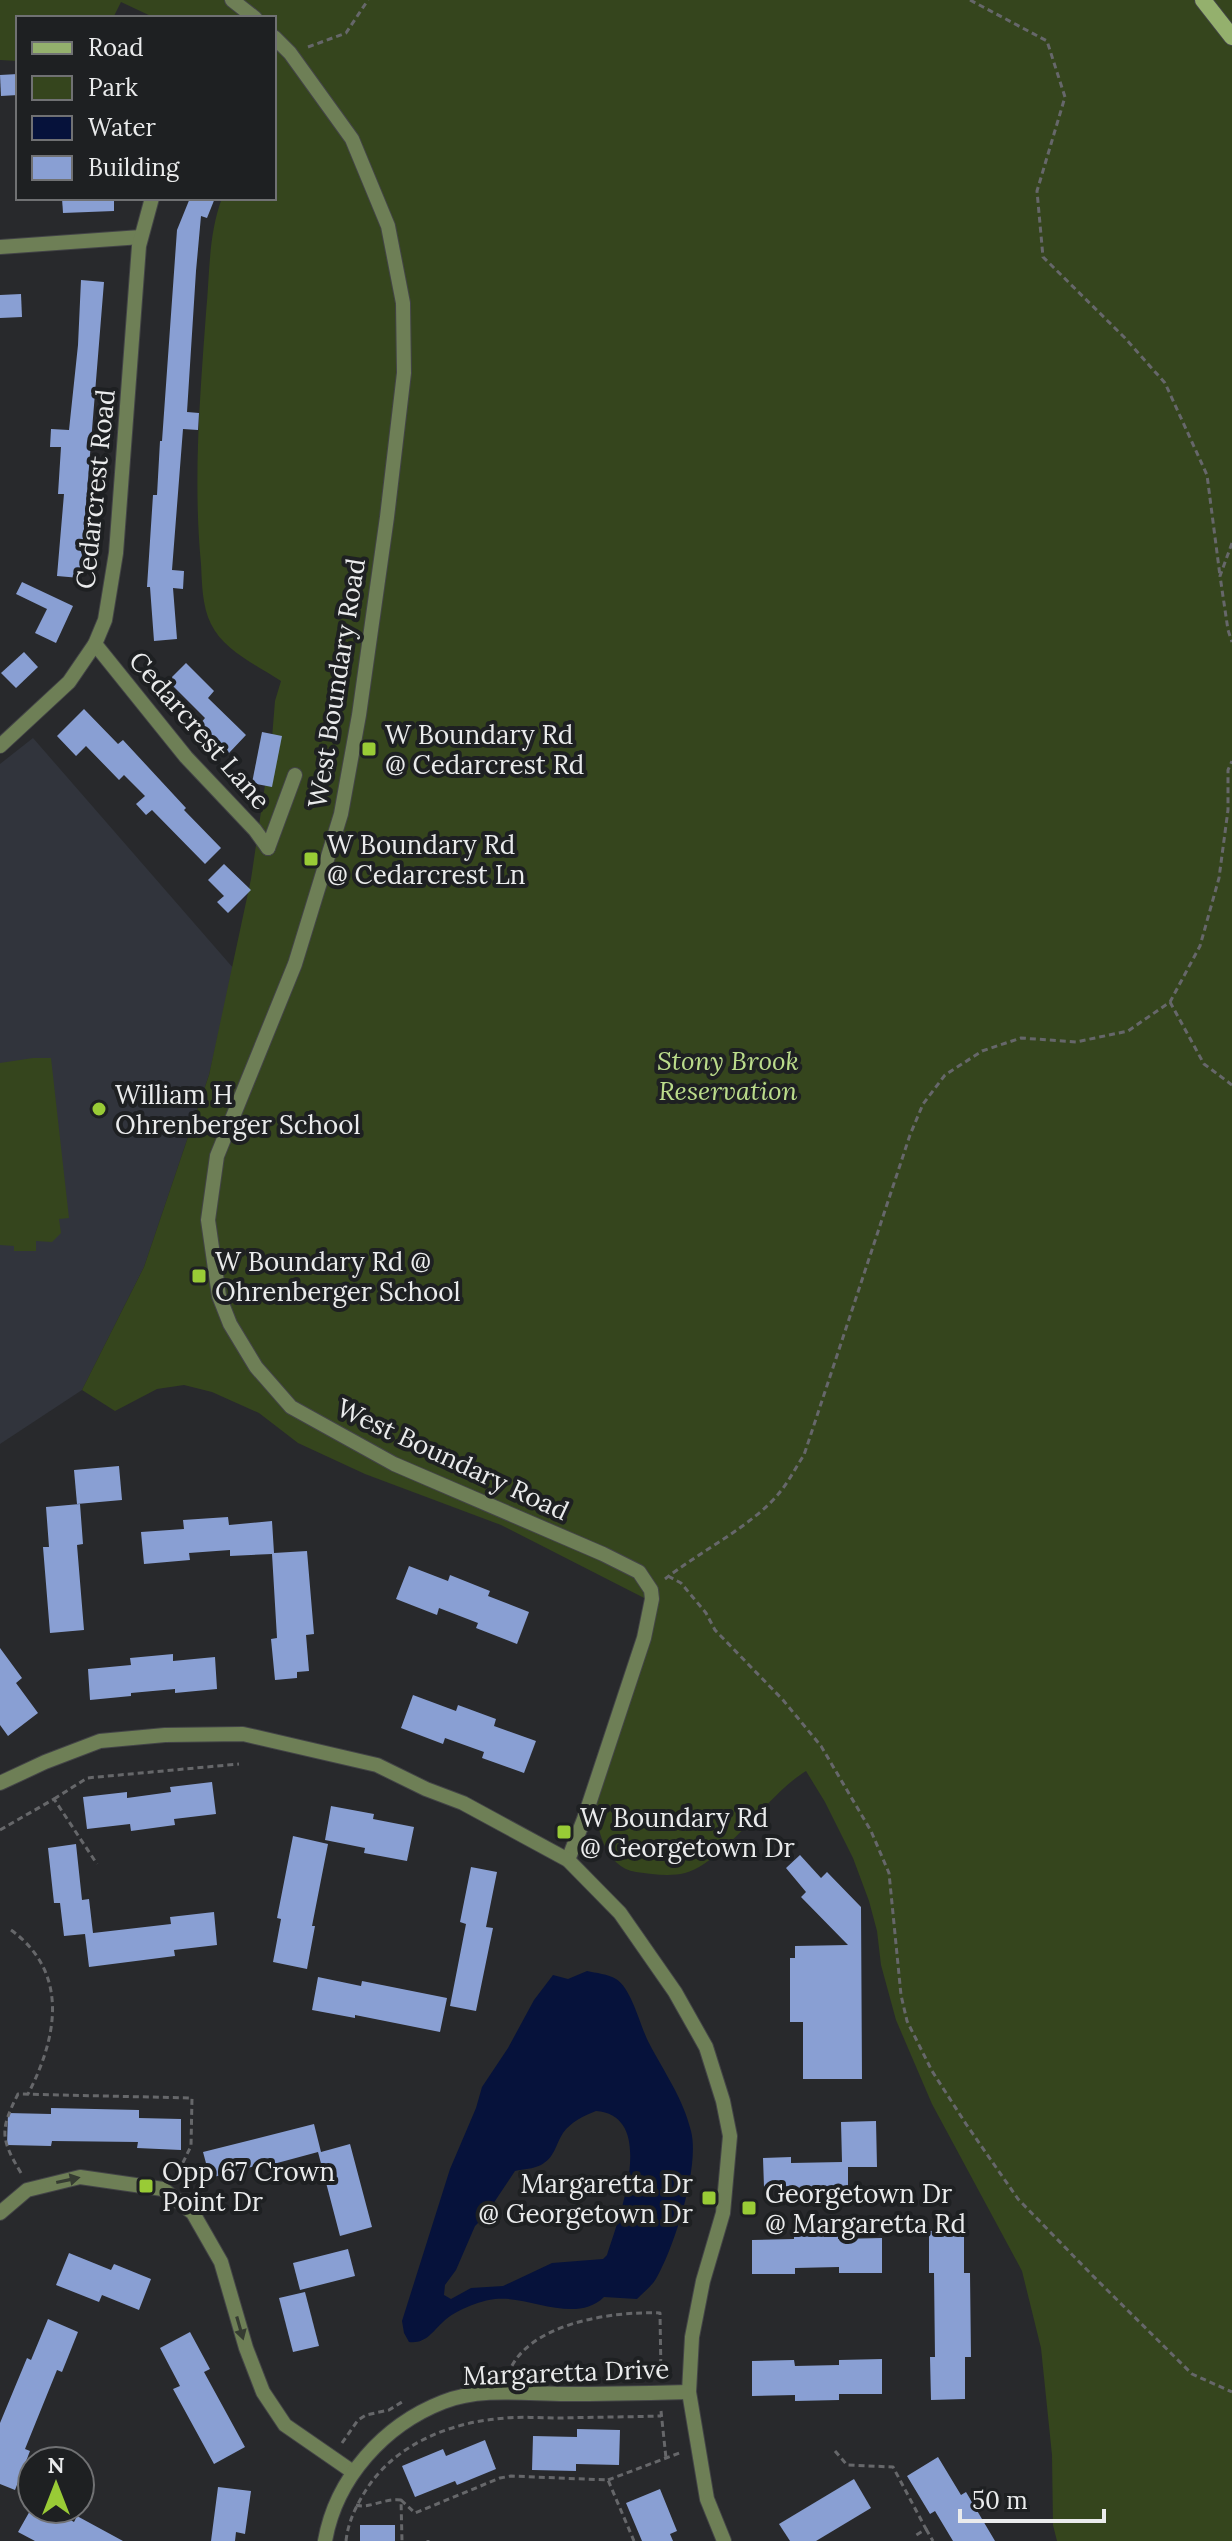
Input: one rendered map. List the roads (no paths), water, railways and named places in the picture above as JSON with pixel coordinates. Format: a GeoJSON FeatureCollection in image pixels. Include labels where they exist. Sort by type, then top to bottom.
{"type":"FeatureCollection","features":[{"type":"Feature","properties":{"kind":"main road"},"geometry":{"type":"LineString","coordinates":[[1203,0],[1232,37]]}},
{"type":"Feature","properties":{"kind":"street"},"geometry":{"type":"LineString","coordinates":[[232,0],[252,16]]}},
{"type":"Feature","properties":{"kind":"street","name":"West Boundary Road"},"geometry":{"type":"LineString","coordinates":[[276,39],[290,53],[352,139],[388,226],[403,303],[404,373],[359,715],[341,814],[295,964],[217,1156],[208,1220],[219,1296],[230,1324],[256,1367],[291,1407],[394,1464],[639,1572],[651,1590],[644,1638],[568,1860]]}},
{"type":"Feature","properties":{"kind":"street","name":"Cedarcrest Road"},"geometry":{"type":"LineString","coordinates":[[0,746],[69,682],[95,644],[105,620],[116,553],[141,237],[151,200]]}},
{"type":"Feature","properties":{"kind":"street"},"geometry":{"type":"LineString","coordinates":[[0,247],[141,237]]}},
{"type":"Feature","properties":{"kind":"street","name":"Cedarcrest Lane"},"geometry":{"type":"LineString","coordinates":[[95,644],[186,757],[268,848]]}},
{"type":"Feature","properties":{"kind":"street","name":"West Boundary Road"},"geometry":{"type":"LineString","coordinates":[[268,848],[295,775]]}},
{"type":"Feature","properties":{"kind":"street"},"geometry":{"type":"LineString","coordinates":[[0,1783],[100,1741],[165,1735],[243,1734],[377,1765],[463,1803],[568,1860],[620,1913],[675,1992],[706,2047],[730,2136],[725,2199],[692,2337],[689,2392],[707,2499],[724,2541]]}},
{"type":"Feature","properties":{"kind":"street"},"geometry":{"type":"LineString","coordinates":[[0,2213],[27,2190],[80,2177],[163,2189],[193,2213],[221,2262],[246,2348],[270,2403],[285,2425],[353,2472]]}},
{"type":"Feature","properties":{"kind":"street","name":"Margaretta Drive"},"geometry":{"type":"LineString","coordinates":[[325,2541],[337,2497],[370,2451],[408,2420],[445,2401],[483,2394],[689,2392]]}},
{"type":"Feature","properties":{"kind":"water"},"geometry":{"type":"Polygon","coordinates":[[[587,1971],[609,1976],[622,1984],[688,2119],[693,2146],[689,2184],[664,2263],[653,2283],[637,2299],[604,2297],[580,2309],[508,2299],[489,2300],[455,2313],[424,2339],[409,2342],[402,2321],[450,2169],[482,2087],[534,2000],[553,1975],[568,1979],[587,1971]],[[596,2111],[582,2117],[563,2133],[546,2162],[515,2171],[475,2226],[456,2270],[445,2285],[444,2295],[451,2299],[471,2288],[503,2286],[552,2263],[603,2259],[607,2255],[629,2172],[630,2150],[626,2131],[615,2117],[596,2111]]]}},
{"type":"Feature","properties":{"kind":"place","name":"W Boundary Rd @ Cedarcrest Rd"},"geometry":{"type":"Point","coordinates":[369,749]}},
{"type":"Feature","properties":{"kind":"place","name":"W Boundary Rd @ Cedarcrest Ln"},"geometry":{"type":"Point","coordinates":[311,859]}},
{"type":"Feature","properties":{"kind":"place","name":"William H Ohrenberger School"},"geometry":{"type":"Point","coordinates":[99,1109]}},
{"type":"Feature","properties":{"kind":"place","name":"W Boundary Rd @ Ohrenberger School"},"geometry":{"type":"Point","coordinates":[199,1276]}},
{"type":"Feature","properties":{"kind":"place","name":"W Boundary Rd @ Georgetown Dr"},"geometry":{"type":"Point","coordinates":[564,1832]}},
{"type":"Feature","properties":{"kind":"place","name":"Opp 67 Crown Point Dr"},"geometry":{"type":"Point","coordinates":[146,2186]}},
{"type":"Feature","properties":{"kind":"place","name":"Margaretta Dr @ Georgetown Dr"},"geometry":{"type":"Point","coordinates":[709,2198]}},
{"type":"Feature","properties":{"kind":"place","name":"Georgetown Dr @ Margaretta Rd"},"geometry":{"type":"Point","coordinates":[749,2208]}},
{"type":"Feature","properties":{"kind":"park label","name":"Stony Brook Reservation"},"geometry":{"type":"Point","coordinates":[728,1075]}}]}
